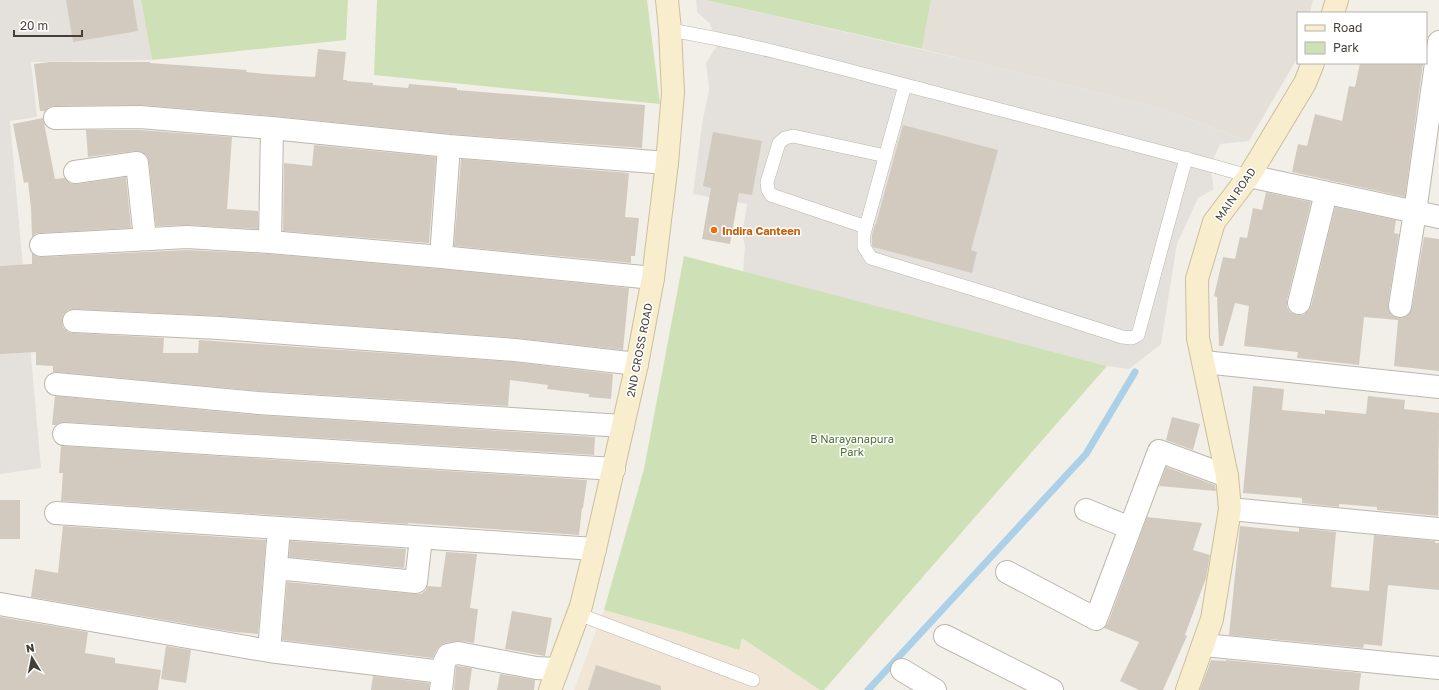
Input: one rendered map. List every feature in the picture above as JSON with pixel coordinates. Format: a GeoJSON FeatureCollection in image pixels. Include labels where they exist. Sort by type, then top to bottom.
{"type":"FeatureCollection","features":[{"type":"Feature","properties":{"kind":"street","name":"2ND CROSS ROAD"},"geometry":{"type":"LineString","coordinates":[[550,690],[578,614],[595,549],[637,364],[653,278],[667,163],[673,93],[667,0]]}},
{"type":"Feature","properties":{"kind":"street"},"geometry":{"type":"LineString","coordinates":[[1333,12],[1337,0]]}},
{"type":"Feature","properties":{"kind":"street"},"geometry":{"type":"LineString","coordinates":[[1400,306],[1439,42]]}},
{"type":"Feature","properties":{"kind":"street","name":"MAIN ROAD"},"geometry":{"type":"LineString","coordinates":[[1187,690],[1212,619],[1230,509],[1227,476],[1198,338],[1197,279],[1214,222],[1249,176],[1306,83],[1313,64]]}},
{"type":"Feature","properties":{"kind":"street"},"geometry":{"type":"LineString","coordinates":[[55,118],[140,117],[272,128],[449,146],[667,163]]}},
{"type":"Feature","properties":{"kind":"street"},"geometry":{"type":"LineString","coordinates":[[270,242],[272,128]]}},
{"type":"Feature","properties":{"kind":"street"},"geometry":{"type":"LineString","coordinates":[[441,257],[449,146]]}},
{"type":"Feature","properties":{"kind":"street"},"geometry":{"type":"LineString","coordinates":[[75,172],[137,163],[145,240]]}},
{"type":"Feature","properties":{"kind":"street"},"geometry":{"type":"LineString","coordinates":[[1249,176],[1439,217]]}},
{"type":"Feature","properties":{"kind":"street"},"geometry":{"type":"LineString","coordinates":[[1299,303],[1326,192]]}},
{"type":"Feature","properties":{"kind":"street"},"geometry":{"type":"LineString","coordinates":[[41,245],[187,237],[270,242],[441,257],[653,278]]}},
{"type":"Feature","properties":{"kind":"street"},"geometry":{"type":"LineString","coordinates":[[74,321],[226,328],[515,350],[637,364]]}},
{"type":"Feature","properties":{"kind":"street"},"geometry":{"type":"LineString","coordinates":[[1204,362],[1439,387]]}},
{"type":"Feature","properties":{"kind":"street"},"geometry":{"type":"LineString","coordinates":[[56,384],[258,403],[623,426]]}},
{"type":"Feature","properties":{"kind":"street"},"geometry":{"type":"LineString","coordinates":[[64,434],[614,470]]}},
{"type":"Feature","properties":{"kind":"street"},"geometry":{"type":"LineString","coordinates":[[1007,572],[1096,619],[1159,451],[1227,476]]}},
{"type":"Feature","properties":{"kind":"street"},"geometry":{"type":"LineString","coordinates":[[1230,509],[1439,529]]}},
{"type":"Feature","properties":{"kind":"street"},"geometry":{"type":"LineString","coordinates":[[1086,510],[1130,528]]}},
{"type":"Feature","properties":{"kind":"street"},"geometry":{"type":"LineString","coordinates":[[56,513],[595,549]]}},
{"type":"Feature","properties":{"kind":"street"},"geometry":{"type":"LineString","coordinates":[[269,650],[279,528]]}},
{"type":"Feature","properties":{"kind":"street"},"geometry":{"type":"LineString","coordinates":[[276,568],[416,582],[420,538]]}},
{"type":"Feature","properties":{"kind":"street"},"geometry":{"type":"LineString","coordinates":[[0,604],[442,681],[444,662],[448,655],[458,652],[536,668],[558,669]]}},
{"type":"Feature","properties":{"kind":"street"},"geometry":{"type":"LineString","coordinates":[[945,636],[1052,690]]}},
{"type":"Feature","properties":{"kind":"street"},"geometry":{"type":"LineString","coordinates":[[1204,645],[1439,668]]}},
{"type":"Feature","properties":{"kind":"street"},"geometry":{"type":"LineString","coordinates":[[902,670],[935,690]]}},
{"type":"Feature","properties":{"kind":"lane"},"geometry":{"type":"LineString","coordinates":[[670,30],[709,36],[905,85],[1186,158],[1249,176]]}},
{"type":"Feature","properties":{"kind":"lane"},"geometry":{"type":"LineString","coordinates":[[905,85],[864,234],[864,247],[871,258],[1122,337],[1132,338],[1138,334],[1186,158]]}},
{"type":"Feature","properties":{"kind":"lane"},"geometry":{"type":"LineString","coordinates":[[866,227],[771,195],[768,190],[767,182],[779,143],[785,138],[793,136],[886,156]]}},
{"type":"Feature","properties":{"kind":"lane"},"geometry":{"type":"LineString","coordinates":[[578,614],[753,680]]}},
{"type":"Feature","properties":{"kind":"shaded area"},"geometry":{"type":"Polygon","coordinates":[[[0,0],[141,0],[152,60],[31,62],[37,117],[10,121],[41,468],[0,474],[0,0]]]}},
{"type":"Feature","properties":{"kind":"shaded area"},"geometry":{"type":"Polygon","coordinates":[[[696,0],[705,0],[975,62],[1162,109],[1249,141],[1220,144],[1210,167],[1214,189],[1198,198],[1177,244],[1161,344],[1129,369],[1107,366],[743,272],[745,246],[742,234],[747,204],[693,194],[702,125],[709,89],[706,63],[718,44],[710,24],[697,12],[696,0]]]}},
{"type":"Feature","properties":{"kind":"shaded area"},"geometry":{"type":"Polygon","coordinates":[[[931,0],[1313,0],[1310,12],[1297,12],[1297,59],[1249,141],[1162,109],[922,49],[931,0]]]}},
{"type":"Feature","properties":{"kind":"shaded area"},"geometry":{"type":"Polygon","coordinates":[[[604,610],[679,631],[738,650],[742,638],[820,690],[574,690],[604,610]]]}},
{"type":"Feature","properties":{"kind":"green space"},"geometry":{"type":"Polygon","coordinates":[[[141,0],[348,0],[346,40],[152,60],[141,0]]]}},
{"type":"Feature","properties":{"kind":"green space"},"geometry":{"type":"Polygon","coordinates":[[[377,0],[647,0],[660,104],[374,75],[377,0]]]}},
{"type":"Feature","properties":{"kind":"green space"},"geometry":{"type":"Polygon","coordinates":[[[705,0],[931,0],[922,49],[705,0]]]}},
{"type":"Feature","properties":{"kind":"green space","name":"B Narayanapura Park"},"geometry":{"type":"Polygon","coordinates":[[[684,256],[1107,366],[824,690],[820,690],[742,638],[739,650],[604,610],[644,469],[684,256]]]}},
{"type":"Feature","properties":{"kind":"building"},"geometry":{"type":"Polygon","coordinates":[[[66,0],[133,0],[138,31],[73,42],[66,0]]]}},
{"type":"Feature","properties":{"kind":"building"},"geometry":{"type":"Polygon","coordinates":[[[318,49],[346,52],[343,80],[347,81],[408,88],[409,84],[457,88],[457,90],[645,105],[642,148],[450,134],[273,116],[141,105],[55,106],[49,107],[45,111],[40,111],[34,64],[50,62],[150,62],[247,70],[246,72],[265,74],[315,77],[318,49]]]}},
{"type":"Feature","properties":{"kind":"building"},"geometry":{"type":"Polygon","coordinates":[[[1360,64],[1423,64],[1405,197],[1292,172],[1298,144],[1307,146],[1315,114],[1342,121],[1349,86],[1355,87],[1360,64]]]}},
{"type":"Feature","properties":{"kind":"building"},"geometry":{"type":"Polygon","coordinates":[[[43,118],[55,179],[64,178],[70,183],[77,184],[126,177],[131,228],[40,233],[35,234],[32,237],[28,182],[24,183],[13,124],[43,118]]]}},
{"type":"Feature","properties":{"kind":"building"},"geometry":{"type":"Polygon","coordinates":[[[903,125],[998,150],[971,250],[977,252],[972,273],[873,247],[872,245],[872,235],[903,125]]]}},
{"type":"Feature","properties":{"kind":"building"},"geometry":{"type":"Polygon","coordinates":[[[86,130],[140,130],[232,137],[227,209],[258,211],[258,229],[188,225],[156,226],[149,162],[147,156],[142,152],[135,151],[88,157],[86,130]]]}},
{"type":"Feature","properties":{"kind":"building"},"geometry":{"type":"Polygon","coordinates":[[[713,132],[762,141],[752,195],[739,193],[730,244],[702,239],[711,188],[703,186],[713,132]]]}},
{"type":"Feature","properties":{"kind":"building"},"geometry":{"type":"Polygon","coordinates":[[[314,145],[436,157],[429,243],[283,231],[284,163],[312,166],[314,145]]]}},
{"type":"Feature","properties":{"kind":"building"},"geometry":{"type":"Polygon","coordinates":[[[461,159],[629,173],[625,217],[639,218],[635,256],[631,256],[631,263],[454,246],[461,159]]]}},
{"type":"Feature","properties":{"kind":"building"},"geometry":{"type":"Polygon","coordinates":[[[1266,192],[1311,202],[1287,300],[1287,307],[1290,312],[1296,315],[1303,315],[1311,306],[1335,207],[1396,220],[1394,233],[1399,234],[1388,304],[1389,311],[1392,315],[1398,318],[1405,317],[1409,314],[1412,308],[1424,237],[1439,239],[1439,371],[1394,366],[1398,320],[1364,317],[1359,365],[1297,358],[1298,352],[1244,346],[1249,306],[1235,303],[1223,346],[1219,346],[1217,297],[1214,296],[1223,257],[1235,259],[1240,237],[1247,238],[1253,208],[1262,210],[1266,192]]]}},
{"type":"Feature","properties":{"kind":"building"},"geometry":{"type":"Polygon","coordinates":[[[187,250],[269,254],[629,288],[623,350],[516,338],[220,316],[75,309],[68,310],[63,315],[63,327],[68,332],[73,333],[164,338],[163,353],[198,353],[199,340],[514,362],[613,374],[611,399],[589,397],[589,394],[547,389],[548,385],[510,380],[508,406],[259,391],[53,372],[53,366],[36,365],[36,352],[0,354],[0,266],[32,264],[32,253],[36,256],[42,257],[187,250]]]}},
{"type":"Feature","properties":{"kind":"building"},"geometry":{"type":"Polygon","coordinates":[[[1253,386],[1284,389],[1282,410],[1325,414],[1325,410],[1366,414],[1368,396],[1405,400],[1404,409],[1439,413],[1438,516],[1377,510],[1377,507],[1339,504],[1339,507],[1302,503],[1302,498],[1243,493],[1253,386]]]}},
{"type":"Feature","properties":{"kind":"building"},"geometry":{"type":"Polygon","coordinates":[[[55,396],[257,415],[595,437],[594,455],[65,422],[52,425],[55,396]]]}},
{"type":"Feature","properties":{"kind":"building"},"geometry":{"type":"Polygon","coordinates":[[[1172,417],[1200,424],[1193,450],[1166,440],[1172,417]]]}},
{"type":"Feature","properties":{"kind":"building"},"geometry":{"type":"Polygon","coordinates":[[[61,446],[587,480],[579,535],[408,524],[61,501],[63,473],[59,473],[61,446]]]}},
{"type":"Feature","properties":{"kind":"building"},"geometry":{"type":"Polygon","coordinates":[[[1166,467],[1215,485],[1216,491],[1159,486],[1166,467]]]}},
{"type":"Feature","properties":{"kind":"building"},"geometry":{"type":"Polygon","coordinates":[[[0,500],[20,500],[20,539],[0,539],[0,500]]]}},
{"type":"Feature","properties":{"kind":"building"},"geometry":{"type":"Polygon","coordinates":[[[1147,517],[1202,523],[1193,550],[1210,555],[1206,578],[1185,635],[1187,636],[1163,690],[1139,690],[1120,681],[1139,642],[1104,628],[1108,623],[1147,517]]]}},
{"type":"Feature","properties":{"kind":"building"},"geometry":{"type":"Polygon","coordinates":[[[63,526],[266,540],[258,634],[234,632],[31,597],[35,569],[58,573],[63,526]]]}},
{"type":"Feature","properties":{"kind":"building"},"geometry":{"type":"Polygon","coordinates":[[[1240,526],[1299,532],[1299,528],[1336,532],[1331,587],[1369,591],[1374,535],[1435,541],[1435,543],[1439,543],[1439,590],[1388,585],[1382,646],[1364,644],[1363,648],[1229,635],[1240,526]]]}},
{"type":"Feature","properties":{"kind":"building"},"geometry":{"type":"Polygon","coordinates":[[[290,541],[406,549],[404,568],[289,557],[290,541]]]}},
{"type":"Feature","properties":{"kind":"building"},"geometry":{"type":"Polygon","coordinates":[[[446,552],[477,554],[470,608],[478,609],[474,643],[460,641],[445,643],[437,649],[433,658],[282,640],[287,582],[421,594],[426,590],[427,586],[441,587],[446,552]]]}},
{"type":"Feature","properties":{"kind":"building"},"geometry":{"type":"Polygon","coordinates":[[[512,611],[552,618],[545,656],[505,649],[512,611]]]}},
{"type":"Feature","properties":{"kind":"building"},"geometry":{"type":"Polygon","coordinates":[[[0,617],[88,632],[85,653],[115,658],[115,663],[161,670],[158,690],[0,690],[0,617]]]}},
{"type":"Feature","properties":{"kind":"building"},"geometry":{"type":"Polygon","coordinates":[[[166,646],[191,650],[186,683],[161,679],[166,646]]]}},
{"type":"Feature","properties":{"kind":"building"},"geometry":{"type":"Polygon","coordinates":[[[1211,660],[1226,660],[1361,673],[1359,690],[1200,690],[1211,660]]]}},
{"type":"Feature","properties":{"kind":"building"},"geometry":{"type":"Polygon","coordinates":[[[596,665],[661,686],[661,690],[588,690],[596,665]]]}},
{"type":"Feature","properties":{"kind":"building"},"geometry":{"type":"Polygon","coordinates":[[[456,666],[472,668],[469,690],[454,690],[456,666]]]}},
{"type":"Feature","properties":{"kind":"building"},"geometry":{"type":"Polygon","coordinates":[[[500,674],[535,680],[534,690],[497,690],[500,674]]]}},
{"type":"Feature","properties":{"kind":"building"},"geometry":{"type":"Polygon","coordinates":[[[373,676],[429,683],[429,690],[371,690],[373,676]]]}},
{"type":"Feature","properties":{"kind":"waterway"},"geometry":{"type":"LineString","coordinates":[[868,690],[1086,454],[1135,372]]}},
{"type":"Feature","properties":{"kind":"place","name":"Indira Canteen"},"geometry":{"type":"Point","coordinates":[714,230]}}]}
